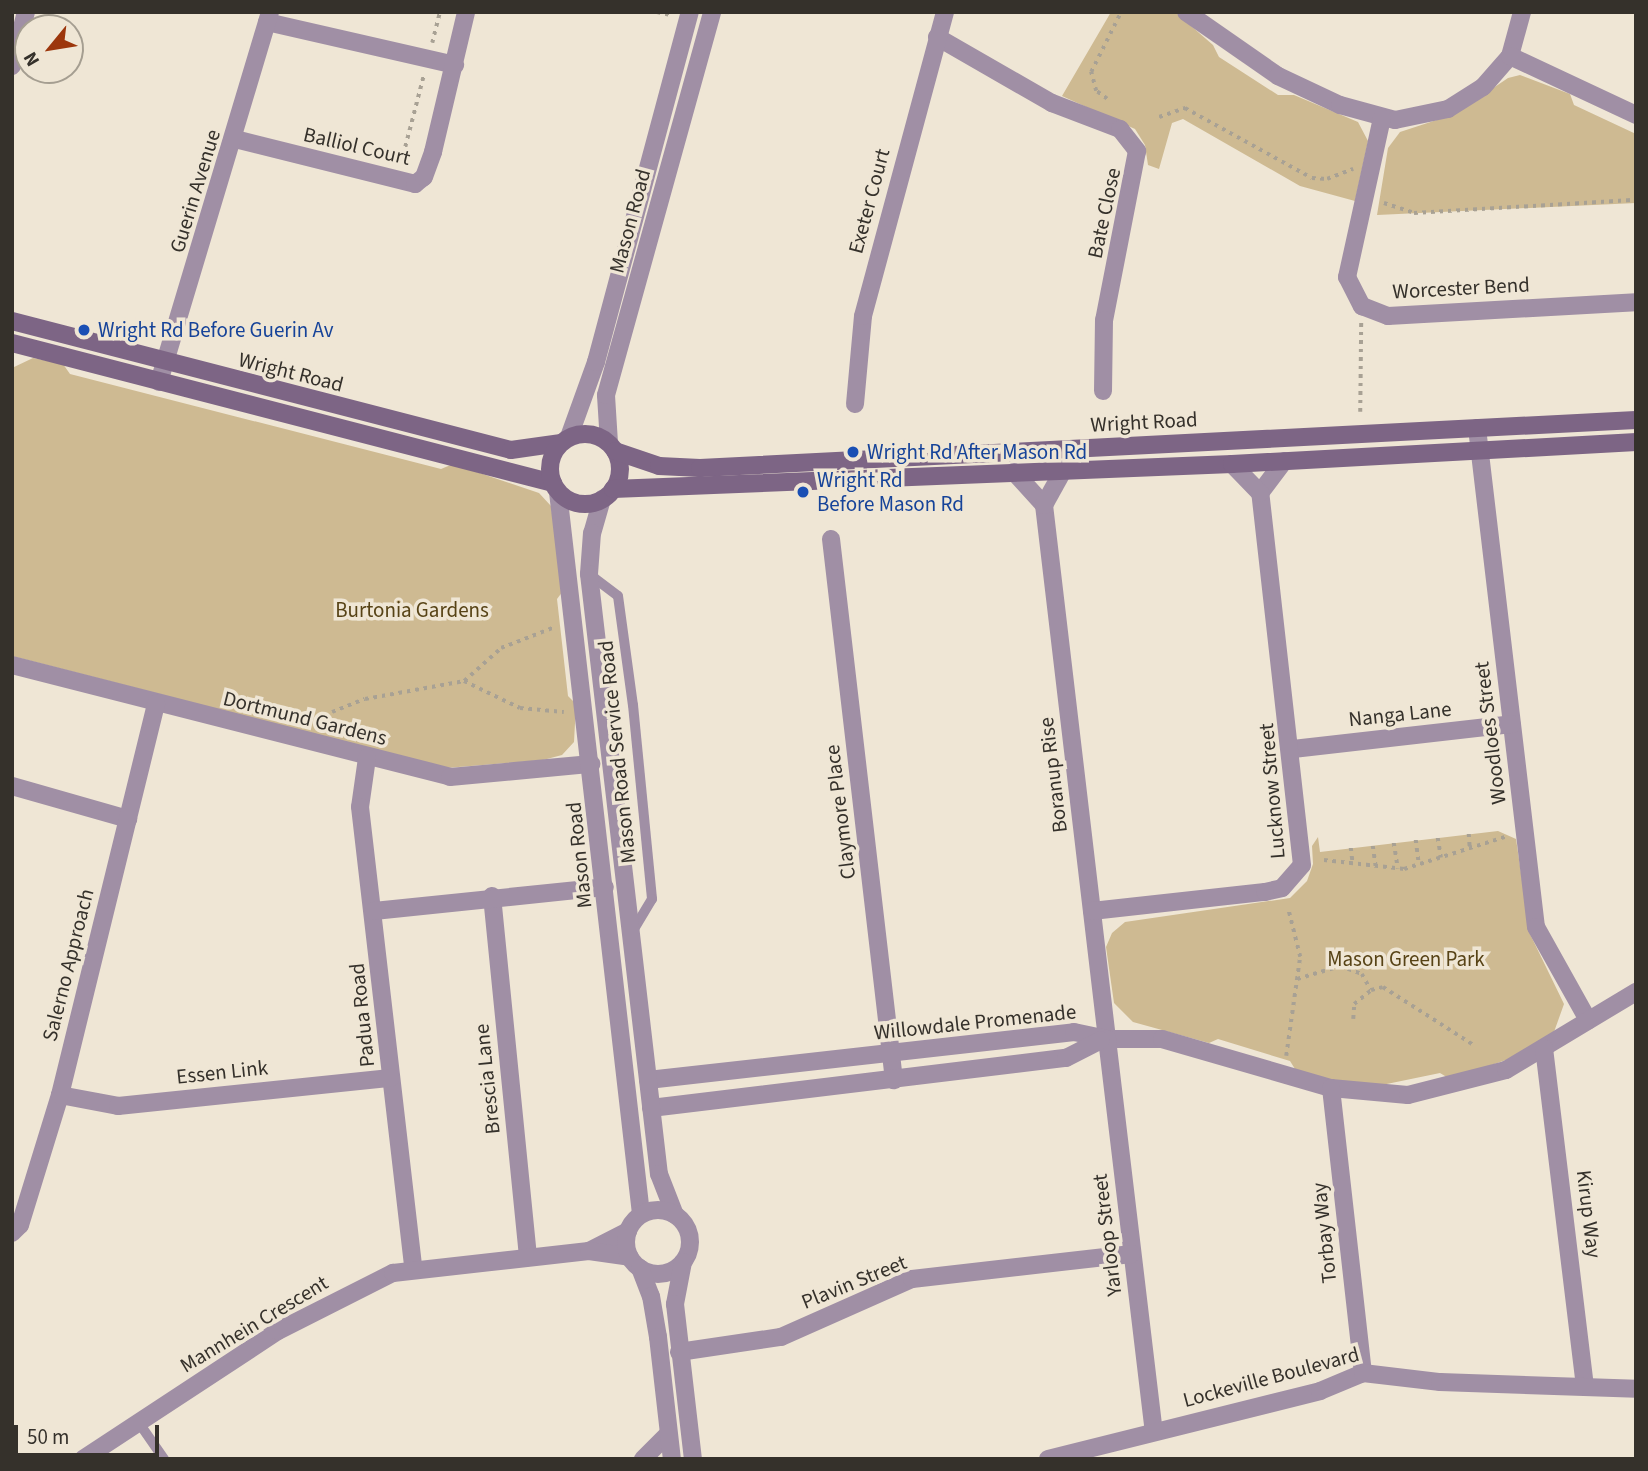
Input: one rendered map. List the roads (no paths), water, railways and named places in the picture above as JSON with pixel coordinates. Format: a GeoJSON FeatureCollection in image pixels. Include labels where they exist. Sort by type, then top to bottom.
{"type":"FeatureCollection","features":[{"type":"Feature","properties":{"kind":"main road","name":"Wright Road"},"geometry":{"type":"LineString","coordinates":[[12,321],[164,363],[511,450],[564,440]]}},
{"type":"Feature","properties":{"kind":"main road","name":"Wright Road"},"geometry":{"type":"LineString","coordinates":[[12,343],[555,487]]}},
{"type":"Feature","properties":{"kind":"main road","name":"Wright Road"},"geometry":{"type":"LineString","coordinates":[[612,447],[659,466],[701,468],[1636,420]]}},
{"type":"Feature","properties":{"kind":"main road"},"geometry":{"type":"LineString","coordinates":[[590,434],[612,447],[620,471],[608,494],[578,503],[555,487],[550,462],[564,440],[590,434]]}},
{"type":"Feature","properties":{"kind":"main road","name":"Wright Road"},"geometry":{"type":"LineString","coordinates":[[608,494],[1636,442]]}},
{"type":"Feature","properties":{"kind":"street"},"geometry":{"type":"LineString","coordinates":[[12,66],[26,12]]}},
{"type":"Feature","properties":{"kind":"street","name":"Balliol Court"},"geometry":{"type":"LineString","coordinates":[[235,139],[415,184],[425,177],[466,12]]}},
{"type":"Feature","properties":{"kind":"street","name":"Mason Road"},"geometry":{"type":"LineString","coordinates":[[612,447],[606,396],[712,12]]}},
{"type":"Feature","properties":{"kind":"street","name":"Exeter Court"},"geometry":{"type":"LineString","coordinates":[[855,404],[863,316],[945,12]]}},
{"type":"Feature","properties":{"kind":"street"},"geometry":{"type":"LineString","coordinates":[[1186,12],[1278,76],[1382,118],[1413,119],[1448,109],[1483,88],[1510,56],[1522,12]]}},
{"type":"Feature","properties":{"kind":"street","name":"Mason Road"},"geometry":{"type":"LineString","coordinates":[[564,440],[596,362],[682,14]]}},
{"type":"Feature","properties":{"kind":"street"},"geometry":{"type":"LineString","coordinates":[[269,17],[454,65]]}},
{"type":"Feature","properties":{"kind":"street","name":"Guerin Avenue"},"geometry":{"type":"LineString","coordinates":[[159,382],[235,139],[269,17]]}},
{"type":"Feature","properties":{"kind":"street","name":"Bate Close"},"geometry":{"type":"LineString","coordinates":[[937,37],[1052,103],[1121,129],[1137,151],[1104,320],[1103,391]]}},
{"type":"Feature","properties":{"kind":"street"},"geometry":{"type":"LineString","coordinates":[[1510,56],[1636,115]]}},
{"type":"Feature","properties":{"kind":"street","name":"Worcester Bend"},"geometry":{"type":"LineString","coordinates":[[1382,118],[1346,277],[1362,306],[1388,316],[1636,302]]}},
{"type":"Feature","properties":{"kind":"street","name":"Woodloes Street"},"geometry":{"type":"LineString","coordinates":[[1477,428],[1536,927],[1588,1020]]}},
{"type":"Feature","properties":{"kind":"street"},"geometry":{"type":"LineString","coordinates":[[1232,464],[1260,493],[1284,461]]}},
{"type":"Feature","properties":{"kind":"street"},"geometry":{"type":"LineString","coordinates":[[1014,472],[1044,505],[1064,469]]}},
{"type":"Feature","properties":{"kind":"street","name":"Mason Road"},"geometry":{"type":"LineString","coordinates":[[555,487],[591,764],[641,1214]]}},
{"type":"Feature","properties":{"kind":"street","name":"Lucknow Street"},"geometry":{"type":"LineString","coordinates":[[1092,911],[1265,892],[1290,882],[1302,865],[1303,849],[1293,748],[1260,493]]}},
{"type":"Feature","properties":{"kind":"street","name":"Mason Road"},"geometry":{"type":"LineString","coordinates":[[608,494],[592,533],[589,574],[659,1174],[675,1215]]}},
{"type":"Feature","properties":{"kind":"street","name":"Boranup Rise"},"geometry":{"type":"LineString","coordinates":[[1044,505],[1092,911],[1104,1040]]}},
{"type":"Feature","properties":{"kind":"street","name":"Claymore Place"},"geometry":{"type":"LineString","coordinates":[[831,539],[894,1080]]}},
{"type":"Feature","properties":{"kind":"street","name":"Dortmund Gardens"},"geometry":{"type":"LineString","coordinates":[[12,665],[367,758],[471,778],[591,764]]}},
{"type":"Feature","properties":{"kind":"street","name":"Salerno Approach"},"geometry":{"type":"LineString","coordinates":[[12,1233],[20,1225],[60,1096],[156,704]]}},
{"type":"Feature","properties":{"kind":"street","name":"Nanga Lane"},"geometry":{"type":"LineString","coordinates":[[1293,748],[1511,724]]}},
{"type":"Feature","properties":{"kind":"street","name":"Padua Road"},"geometry":{"type":"LineString","coordinates":[[367,758],[360,807],[413,1267]]}},
{"type":"Feature","properties":{"kind":"street"},"geometry":{"type":"LineString","coordinates":[[12,786],[128,819]]}},
{"type":"Feature","properties":{"kind":"street"},"geometry":{"type":"LineString","coordinates":[[374,911],[492,896],[605,887]]}},
{"type":"Feature","properties":{"kind":"street","name":"Brescia Lane"},"geometry":{"type":"LineString","coordinates":[[492,896],[528,1257]]}},
{"type":"Feature","properties":{"kind":"street","name":"Willowdale Promenade"},"geometry":{"type":"LineString","coordinates":[[648,1080],[1074,1032],[1104,1040],[1162,1039],[1331,1088],[1408,1095],[1448,1088],[1506,1070],[1588,1020],[1634,997]]}},
{"type":"Feature","properties":{"kind":"street","name":"Willowdale Promenade"},"geometry":{"type":"LineString","coordinates":[[651,1108],[1066,1058],[1104,1040]]}},
{"type":"Feature","properties":{"kind":"street","name":"Yarloop Street"},"geometry":{"type":"LineString","coordinates":[[1104,1040],[1154,1431]]}},
{"type":"Feature","properties":{"kind":"street","name":"Kirup Way"},"geometry":{"type":"LineString","coordinates":[[1544,1048],[1585,1387]]}},
{"type":"Feature","properties":{"kind":"street","name":"Essen Link"},"geometry":{"type":"LineString","coordinates":[[60,1096],[117,1106],[391,1078]]}},
{"type":"Feature","properties":{"kind":"street","name":"Torbay Way"},"geometry":{"type":"LineString","coordinates":[[1331,1088],[1363,1373]]}},
{"type":"Feature","properties":{"kind":"street"},"geometry":{"type":"LineString","coordinates":[[672,1459],[651,1296],[635,1263],[628,1231],[641,1214],[658,1209],[675,1215],[689,1237],[675,1304],[693,1459]]}},
{"type":"Feature","properties":{"kind":"street","name":"Mannhein Crescent"},"geometry":{"type":"LineString","coordinates":[[589,1251],[628,1231]]}},
{"type":"Feature","properties":{"kind":"street","name":"Mannhein Crescent"},"geometry":{"type":"LineString","coordinates":[[83,1459],[299,1318],[359,1288],[413,1267],[589,1251],[635,1263]]}},
{"type":"Feature","properties":{"kind":"street","name":"Plavin Street"},"geometry":{"type":"LineString","coordinates":[[679,1352],[781,1337],[912,1279],[1132,1254]]}},
{"type":"Feature","properties":{"kind":"street"},"geometry":{"type":"LineString","coordinates":[[635,1263],[666,1273],[682,1262]]}},
{"type":"Feature","properties":{"kind":"street","name":"Lockeville Boulevard"},"geometry":{"type":"LineString","coordinates":[[1048,1459],[1320,1391],[1363,1373],[1440,1382],[1636,1389]]}},
{"type":"Feature","properties":{"kind":"street"},"geometry":{"type":"LineString","coordinates":[[643,1459],[668,1434]]}},
{"type":"Feature","properties":{"kind":"lane","name":"Mason Road Service Road"},"geometry":{"type":"LineString","coordinates":[[589,574],[618,596],[633,705],[652,899],[631,935]]}},
{"type":"Feature","properties":{"kind":"lane"},"geometry":{"type":"LineString","coordinates":[[139,1423],[164,1459]]}},
{"type":"Feature","properties":{"kind":"place","name":"Wright Rd Before Guerin Av"},"geometry":{"type":"Point","coordinates":[84,330]}},
{"type":"Feature","properties":{"kind":"place","name":"Wright Rd After Mason Rd"},"geometry":{"type":"Point","coordinates":[853,452]}},
{"type":"Feature","properties":{"kind":"place","name":"Wright Rd Before Mason Rd"},"geometry":{"type":"Point","coordinates":[803,492]}},
{"type":"Feature","properties":{"kind":"park label","name":"Burtonia Gardens"},"geometry":{"type":"Point","coordinates":[412,610]}},
{"type":"Feature","properties":{"kind":"park label","name":"Mason Green Park"},"geometry":{"type":"Point","coordinates":[1406,959]}}]}
